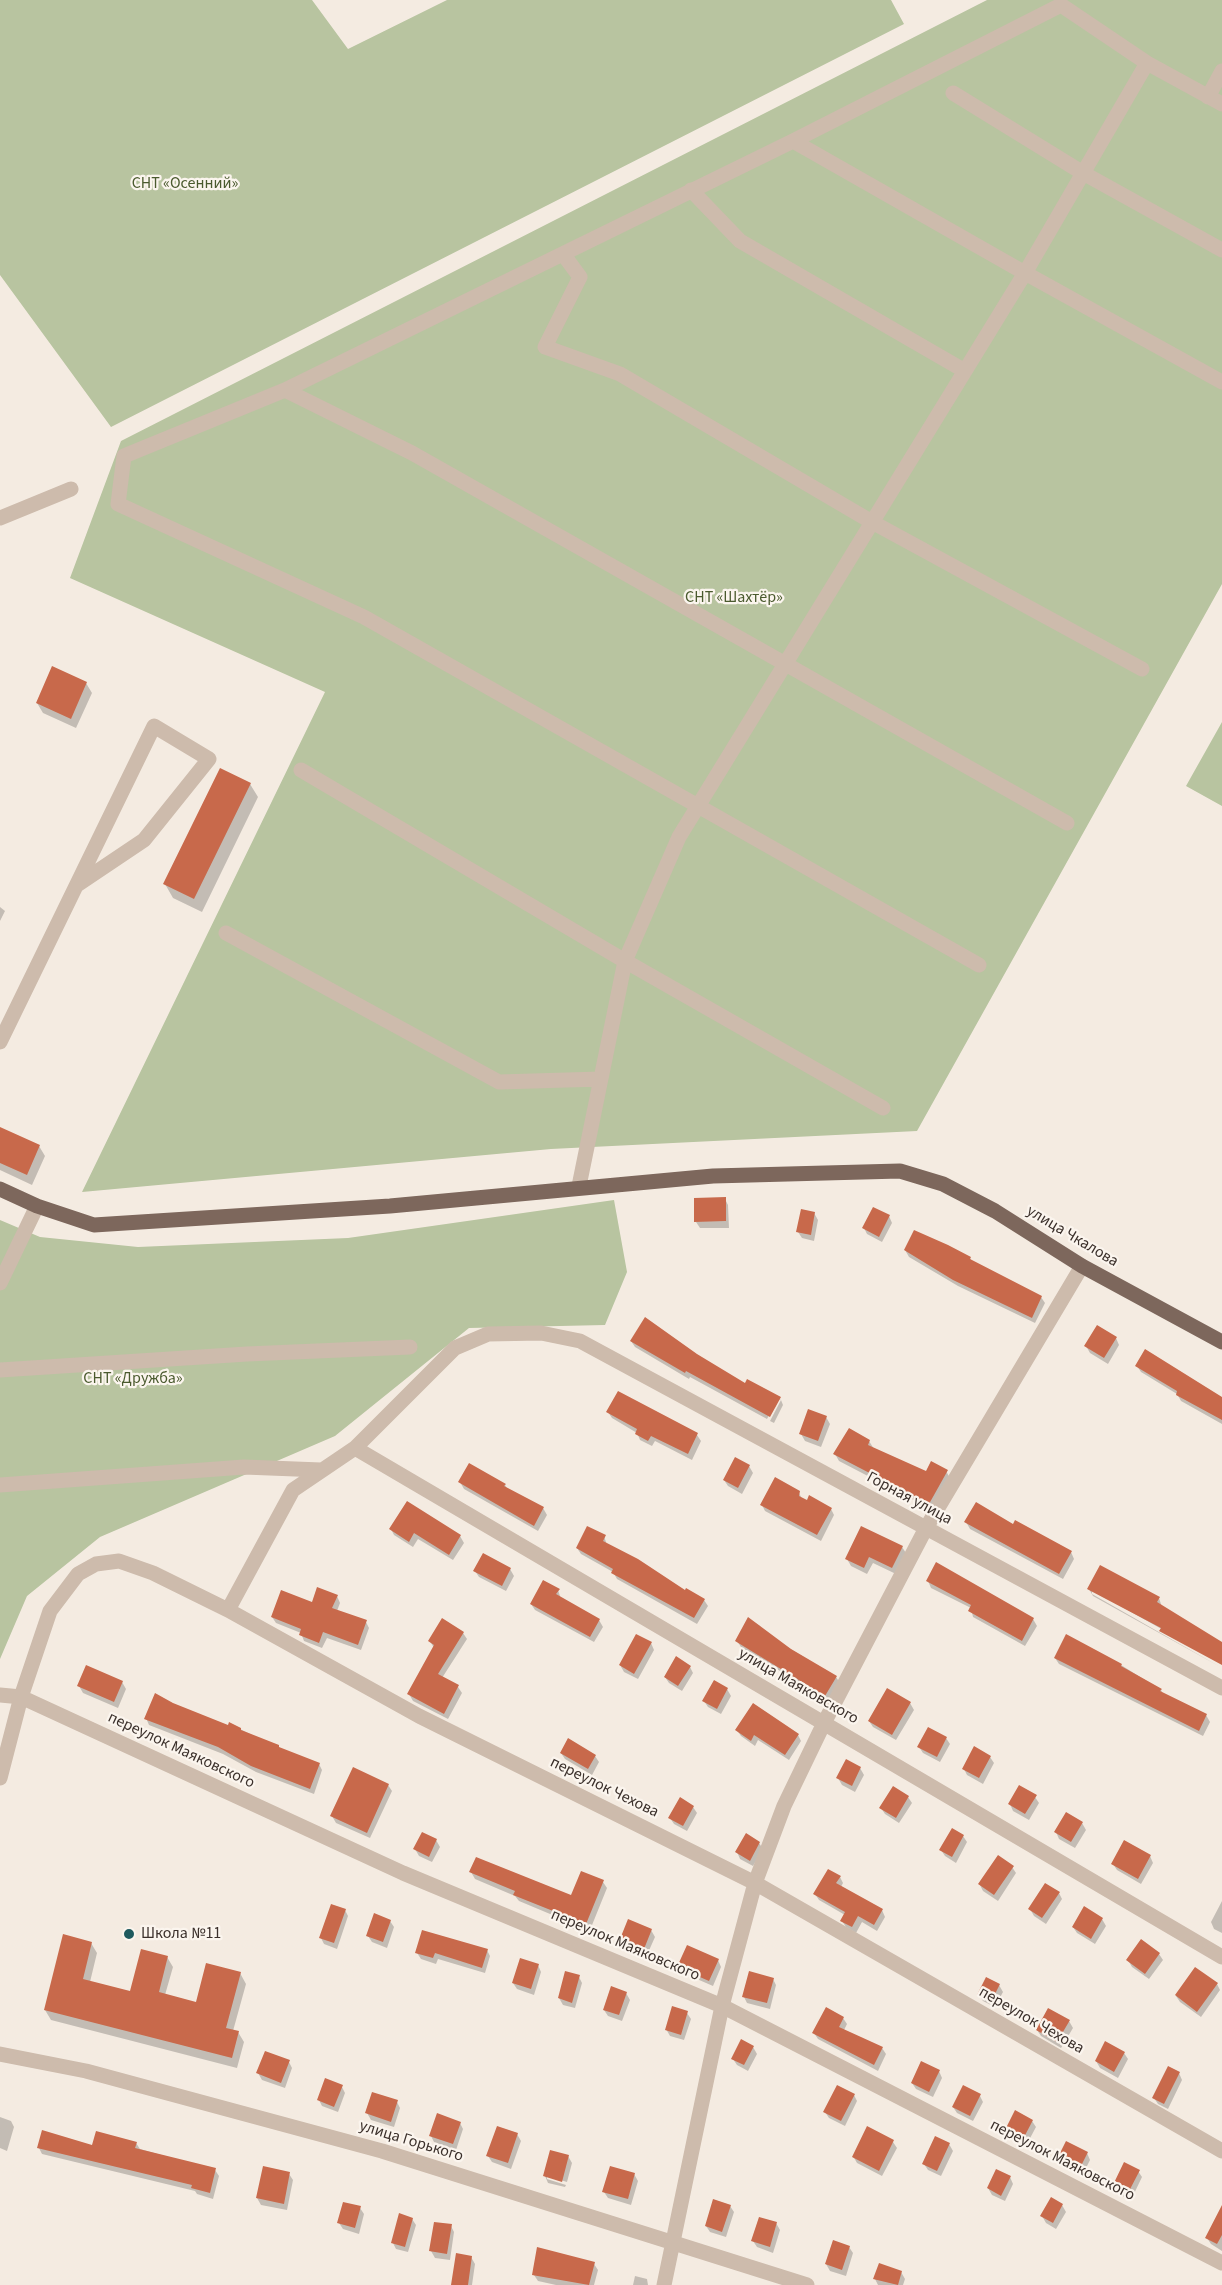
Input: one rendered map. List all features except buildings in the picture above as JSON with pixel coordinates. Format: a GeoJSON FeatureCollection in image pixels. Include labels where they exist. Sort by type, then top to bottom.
{"type":"FeatureCollection","features":[{"type":"Feature","properties":{"kind":"main road","name":"улица Чкалова"},"geometry":{"type":"LineString","coordinates":[[0,1189],[37,1206],[94,1225],[390,1206],[579,1186],[713,1176],[900,1171],[943,1184],[995,1211],[1082,1266],[1222,1342]]}},
{"type":"Feature","properties":{"kind":"street"},"geometry":{"type":"LineString","coordinates":[[979,965],[364,617],[118,504],[124,456],[285,390],[793,141],[1061,5],[1147,63],[1215,101],[1222,71]]}},
{"type":"Feature","properties":{"kind":"street"},"geometry":{"type":"LineString","coordinates":[[579,1186],[625,961],[679,837],[1025,273],[1147,63]]}},
{"type":"Feature","properties":{"kind":"street"},"geometry":{"type":"LineString","coordinates":[[953,93],[1083,173],[1222,250]]}},
{"type":"Feature","properties":{"kind":"street"},"geometry":{"type":"LineString","coordinates":[[793,141],[1222,382]]}},
{"type":"Feature","properties":{"kind":"street"},"geometry":{"type":"LineString","coordinates":[[691,190],[740,241],[965,371]]}},
{"type":"Feature","properties":{"kind":"street"},"geometry":{"type":"LineString","coordinates":[[563,254],[580,278],[545,348],[620,374],[872,522],[1142,669]]}},
{"type":"Feature","properties":{"kind":"street"},"geometry":{"type":"LineString","coordinates":[[285,390],[412,453],[1067,823]]}},
{"type":"Feature","properties":{"kind":"street"},"geometry":{"type":"LineString","coordinates":[[0,518],[71,489]]}},
{"type":"Feature","properties":{"kind":"street"},"geometry":{"type":"LineString","coordinates":[[0,1042],[76,885],[154,726],[209,759],[144,840],[76,885]]}},
{"type":"Feature","properties":{"kind":"street"},"geometry":{"type":"LineString","coordinates":[[301,770],[625,961],[883,1108]]}},
{"type":"Feature","properties":{"kind":"street"},"geometry":{"type":"LineString","coordinates":[[226,933],[499,1082],[601,1079]]}},
{"type":"Feature","properties":{"kind":"street"},"geometry":{"type":"LineString","coordinates":[[0,1283],[37,1206]]}},
{"type":"Feature","properties":{"kind":"street"},"geometry":{"type":"LineString","coordinates":[[664,2285],[722,2006],[755,1883],[784,1806],[824,1723],[926,1528],[1082,1266]]}},
{"type":"Feature","properties":{"kind":"street","name":"Горная улица"},"geometry":{"type":"LineString","coordinates":[[228,1610],[292,1490],[355,1449],[455,1348],[488,1334],[541,1333],[580,1341],[1222,1688]]}},
{"type":"Feature","properties":{"kind":"street"},"geometry":{"type":"LineString","coordinates":[[0,1370],[247,1354],[410,1347]]}},
{"type":"Feature","properties":{"kind":"street","name":"улица Маяковского"},"geometry":{"type":"LineString","coordinates":[[355,1449],[1222,1957]]}},
{"type":"Feature","properties":{"kind":"street"},"geometry":{"type":"LineString","coordinates":[[0,1485],[244,1467],[321,1470]]}},
{"type":"Feature","properties":{"kind":"street","name":"переулок Чехова"},"geometry":{"type":"LineString","coordinates":[[0,1778],[21,1698],[50,1611],[78,1574],[96,1564],[119,1561],[153,1573],[228,1610],[419,1716],[755,1883],[1222,2151]]}},
{"type":"Feature","properties":{"kind":"street","name":"переулок Маяковского"},"geometry":{"type":"LineString","coordinates":[[0,1695],[21,1698],[403,1874],[722,2006],[1222,2263]]}},
{"type":"Feature","properties":{"kind":"street","name":"улица Горького"},"geometry":{"type":"LineString","coordinates":[[0,2054],[86,2071],[381,2151],[807,2285]]}},
{"type":"Feature","properties":{"kind":"green space","name":"СНТ «Осенний»"},"geometry":{"type":"Polygon","coordinates":[[[0,0],[312,0],[348,49],[447,0],[891,0],[904,24],[111,427],[0,275],[0,0]]]}},
{"type":"Feature","properties":{"kind":"green space","name":"СНТ «Шахтёр»"},"geometry":{"type":"Polygon","coordinates":[[[987,0],[1222,0],[1222,584],[917,1131],[551,1149],[82,1192],[325,692],[70,578],[121,441],[987,0]]]}},
{"type":"Feature","properties":{"kind":"green space"},"geometry":{"type":"Polygon","coordinates":[[[1222,722],[1222,806],[1186,786],[1222,722]]]}},
{"type":"Feature","properties":{"kind":"green space","name":"СНТ «Дружба»"},"geometry":{"type":"Polygon","coordinates":[[[614,1200],[627,1272],[605,1325],[469,1328],[335,1436],[100,1537],[27,1596],[0,1659],[0,1220],[40,1237],[138,1247],[348,1238],[614,1200]]]}},
{"type":"Feature","properties":{"kind":"place","name":"Школа №11"},"geometry":{"type":"Point","coordinates":[129,1934]}}]}
